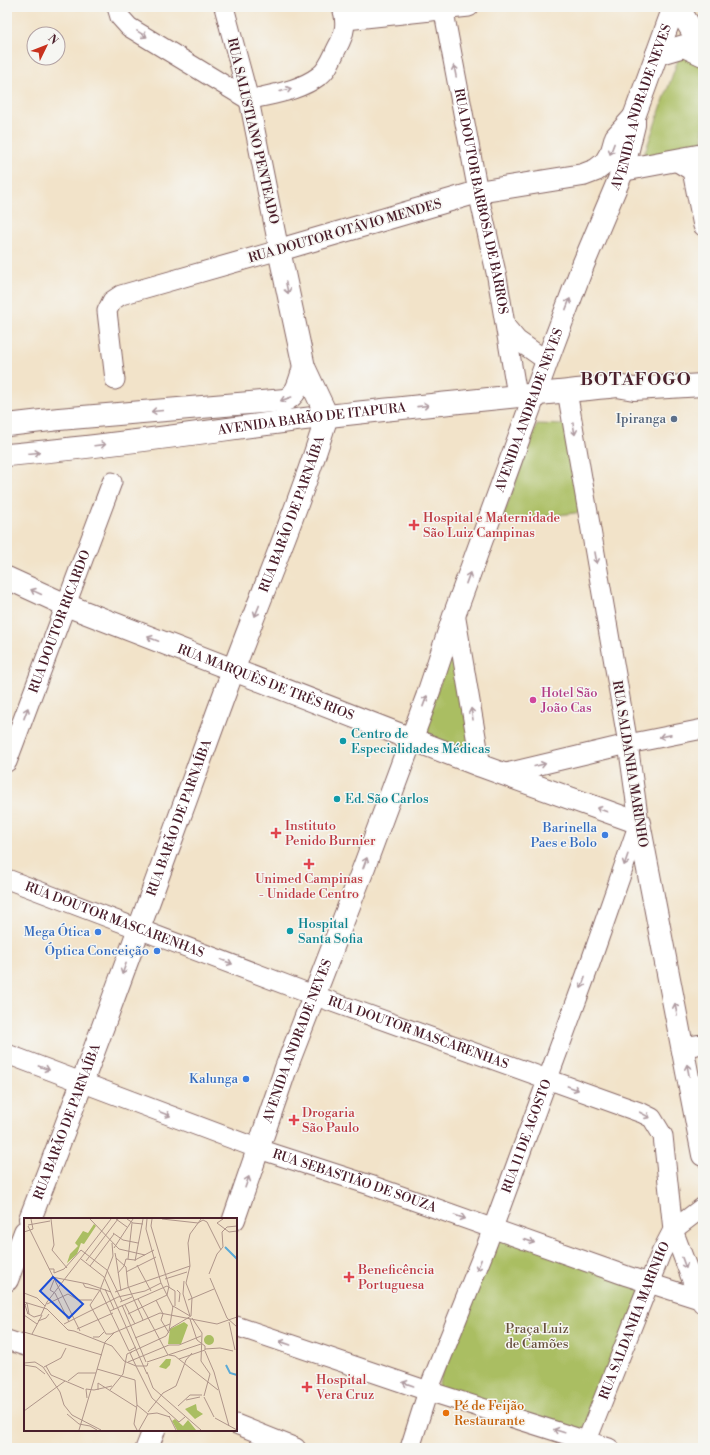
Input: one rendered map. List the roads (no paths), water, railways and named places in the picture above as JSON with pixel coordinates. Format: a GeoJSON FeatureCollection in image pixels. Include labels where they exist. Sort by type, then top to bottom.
{"type":"FeatureCollection","features":[{"type":"Feature","properties":{"kind":"main road"},"geometry":{"type":"LineString","coordinates":[[673,9],[703,49]]}},
{"type":"Feature","properties":{"kind":"main road","name":"AVENIDA ANDRADE NEVES"},"geometry":{"type":"LineString","coordinates":[[234,1218],[286,1068],[411,738],[455,613],[526,394],[547,361],[583,265],[622,170],[634,125],[634,117],[673,9]]}},
{"type":"Feature","properties":{"kind":"main road"},"geometry":{"type":"LineString","coordinates":[[656,54],[684,46],[703,55]]}},
{"type":"Feature","properties":{"kind":"main road","name":"RUA DOUTOR OTÁVIO MENDES"},"geometry":{"type":"LineString","coordinates":[[279,250],[478,192],[583,175],[596,170],[605,163],[612,151],[616,137],[634,117]]}},
{"type":"Feature","properties":{"kind":"main road"},"geometry":{"type":"LineString","coordinates":[[622,170],[703,155]]}},
{"type":"Feature","properties":{"kind":"main road"},"geometry":{"type":"LineString","coordinates":[[583,175],[597,189],[599,201],[580,248],[583,265]]}},
{"type":"Feature","properties":{"kind":"main road","name":"RUA SALUSTIANO PENTEADO"},"geometry":{"type":"LineString","coordinates":[[279,250],[304,367],[327,416]]}},
{"type":"Feature","properties":{"kind":"main road","name":"AVENIDA BARÃO DE ITAPURA"},"geometry":{"type":"LineString","coordinates":[[11,423],[285,400],[291,398],[295,392],[304,367]]}},
{"type":"Feature","properties":{"kind":"main road","name":"AVENIDA BARÃO DE ITAPURA"},"geometry":{"type":"LineString","coordinates":[[618,386],[632,377],[703,372]]}},
{"type":"Feature","properties":{"kind":"main road","name":"AVENIDA BARÃO DE ITAPURA"},"geometry":{"type":"LineString","coordinates":[[7,455],[69,449],[327,416],[526,394],[618,386],[634,388],[703,385]]}},
{"type":"Feature","properties":{"kind":"main road","name":"RUA BARÃO DE PARNAÍBA"},"geometry":{"type":"LineString","coordinates":[[30,1218],[83,1083],[234,669],[279,555],[327,416]]}},
{"type":"Feature","properties":{"kind":"main road","name":"RUA MARQUÊS DE TRÊS RIOS"},"geometry":{"type":"LineString","coordinates":[[7,578],[66,605],[481,766],[639,824]]}},
{"type":"Feature","properties":{"kind":"main road","name":"RUA SALDANHA MARINHO"},"geometry":{"type":"LineString","coordinates":[[639,824],[693,1046],[701,1146]]}},
{"type":"Feature","properties":{"kind":"main road"},"geometry":{"type":"LineString","coordinates":[[7,1280],[19,1243]]}},
{"type":"Feature","properties":{"kind":"main road"},"geometry":{"type":"LineString","coordinates":[[147,1448],[154,1431]]}},
{"type":"Feature","properties":{"kind":"street"},"geometry":{"type":"LineString","coordinates":[[117,7],[120,17],[129,27],[249,100],[291,90],[320,76],[332,60],[343,38],[344,14],[469,7]]}},
{"type":"Feature","properties":{"kind":"street","name":"RUA SALUSTIANO PENTEADO"},"geometry":{"type":"LineString","coordinates":[[224,7],[249,100],[279,250]]}},
{"type":"Feature","properties":{"kind":"street","name":"RUA DOUTOR BARBOSA DE BARROS"},"geometry":{"type":"LineString","coordinates":[[443,8],[478,192],[497,277],[506,327],[526,394]]}},
{"type":"Feature","properties":{"kind":"street"},"geometry":{"type":"LineString","coordinates":[[674,160],[692,171],[703,226]]}},
{"type":"Feature","properties":{"kind":"street","name":"RUA DOUTOR OTÁVIO MENDES"},"geometry":{"type":"LineString","coordinates":[[115,380],[107,311],[112,301],[121,295],[279,250]]}},
{"type":"Feature","properties":{"kind":"street"},"geometry":{"type":"LineString","coordinates":[[506,327],[517,340],[547,361]]}},
{"type":"Feature","properties":{"kind":"street","name":"RUA SALDANHA MARINHO"},"geometry":{"type":"LineString","coordinates":[[567,391],[628,744],[639,824]]}},
{"type":"Feature","properties":{"kind":"street","name":"RUA DOUTOR RICARDO"},"geometry":{"type":"LineString","coordinates":[[7,762],[112,482]]}},
{"type":"Feature","properties":{"kind":"street"},"geometry":{"type":"LineString","coordinates":[[455,613],[481,766]]}},
{"type":"Feature","properties":{"kind":"street"},"geometry":{"type":"LineString","coordinates":[[502,774],[628,744],[703,729]]}},
{"type":"Feature","properties":{"kind":"street","name":"RUA 11 DE AGOSTO"},"geometry":{"type":"LineString","coordinates":[[410,1448],[428,1391],[492,1228],[639,824]]}},
{"type":"Feature","properties":{"kind":"street","name":"RUA DOUTOR MASCARENHAS"},"geometry":{"type":"LineString","coordinates":[[7,879],[313,995],[642,1113],[652,1118],[663,1136],[673,1230],[701,1302]]}},
{"type":"Feature","properties":{"kind":"street","name":"RUA SEBASTIÃO DE SOUZA"},"geometry":{"type":"LineString","coordinates":[[7,1054],[259,1149],[492,1228],[701,1302]]}},
{"type":"Feature","properties":{"kind":"street","name":"RUA SALDANHA MARINHO"},"geometry":{"type":"LineString","coordinates":[[585,1444],[661,1253],[673,1230],[703,1207]]}},
{"type":"Feature","properties":{"kind":"street"},"geometry":{"type":"LineString","coordinates":[[237,1326],[585,1444],[609,1448]]}},
{"type":"Feature","properties":{"kind":"street"},"geometry":{"type":"LineString","coordinates":[[7,1340],[24,1346]]}},
{"type":"Feature","properties":{"kind":"street"},"geometry":{"type":"LineString","coordinates":[[237,1424],[296,1448]]}},
{"type":"Feature","properties":{"kind":"place","name":"Ipiranga"},"geometry":{"type":"Point","coordinates":[674,419]}},
{"type":"Feature","properties":{"kind":"place","name":"Hospital e Maternidade São Luiz Campinas"},"geometry":{"type":"Point","coordinates":[414,525]}},
{"type":"Feature","properties":{"kind":"place","name":"Hotel São João Cas"},"geometry":{"type":"Point","coordinates":[533,700]}},
{"type":"Feature","properties":{"kind":"place","name":"Centro de Especialidades Médicas"},"geometry":{"type":"Point","coordinates":[343,741]}},
{"type":"Feature","properties":{"kind":"place","name":"Ed. São Carlos"},"geometry":{"type":"Point","coordinates":[337,799]}},
{"type":"Feature","properties":{"kind":"place","name":"Instituto Penido Burnier"},"geometry":{"type":"Point","coordinates":[276,833]}},
{"type":"Feature","properties":{"kind":"place","name":"Barinella Paes e Bolo"},"geometry":{"type":"Point","coordinates":[605,835]}},
{"type":"Feature","properties":{"kind":"place","name":"Unimed Campinas - Unidade Centro"},"geometry":{"type":"Point","coordinates":[309,864]}},
{"type":"Feature","properties":{"kind":"place","name":"Hospital Santa Sofia"},"geometry":{"type":"Point","coordinates":[290,931]}},
{"type":"Feature","properties":{"kind":"place","name":"Mega Ótica"},"geometry":{"type":"Point","coordinates":[98,932]}},
{"type":"Feature","properties":{"kind":"place","name":"Óptica Conceição"},"geometry":{"type":"Point","coordinates":[157,951]}},
{"type":"Feature","properties":{"kind":"place","name":"Kalunga"},"geometry":{"type":"Point","coordinates":[246,1079]}},
{"type":"Feature","properties":{"kind":"place","name":"Drogaria São Paulo"},"geometry":{"type":"Point","coordinates":[294,1120]}},
{"type":"Feature","properties":{"kind":"place","name":"Beneficência Portuguesa"},"geometry":{"type":"Point","coordinates":[349,1277]}},
{"type":"Feature","properties":{"kind":"place","name":"Hospital Vera Cruz"},"geometry":{"type":"Point","coordinates":[307,1387]}},
{"type":"Feature","properties":{"kind":"place","name":"Pé de Feijão Restaurante"},"geometry":{"type":"Point","coordinates":[446,1413]}},
{"type":"Feature","properties":{"kind":"district","name":"BOTAFOGO"},"geometry":{"type":"Point","coordinates":[636,380]}},
{"type":"Feature","properties":{"kind":"park label","name":"Praça Luiz de Camões"},"geometry":{"type":"Point","coordinates":[537,1336]}}]}
